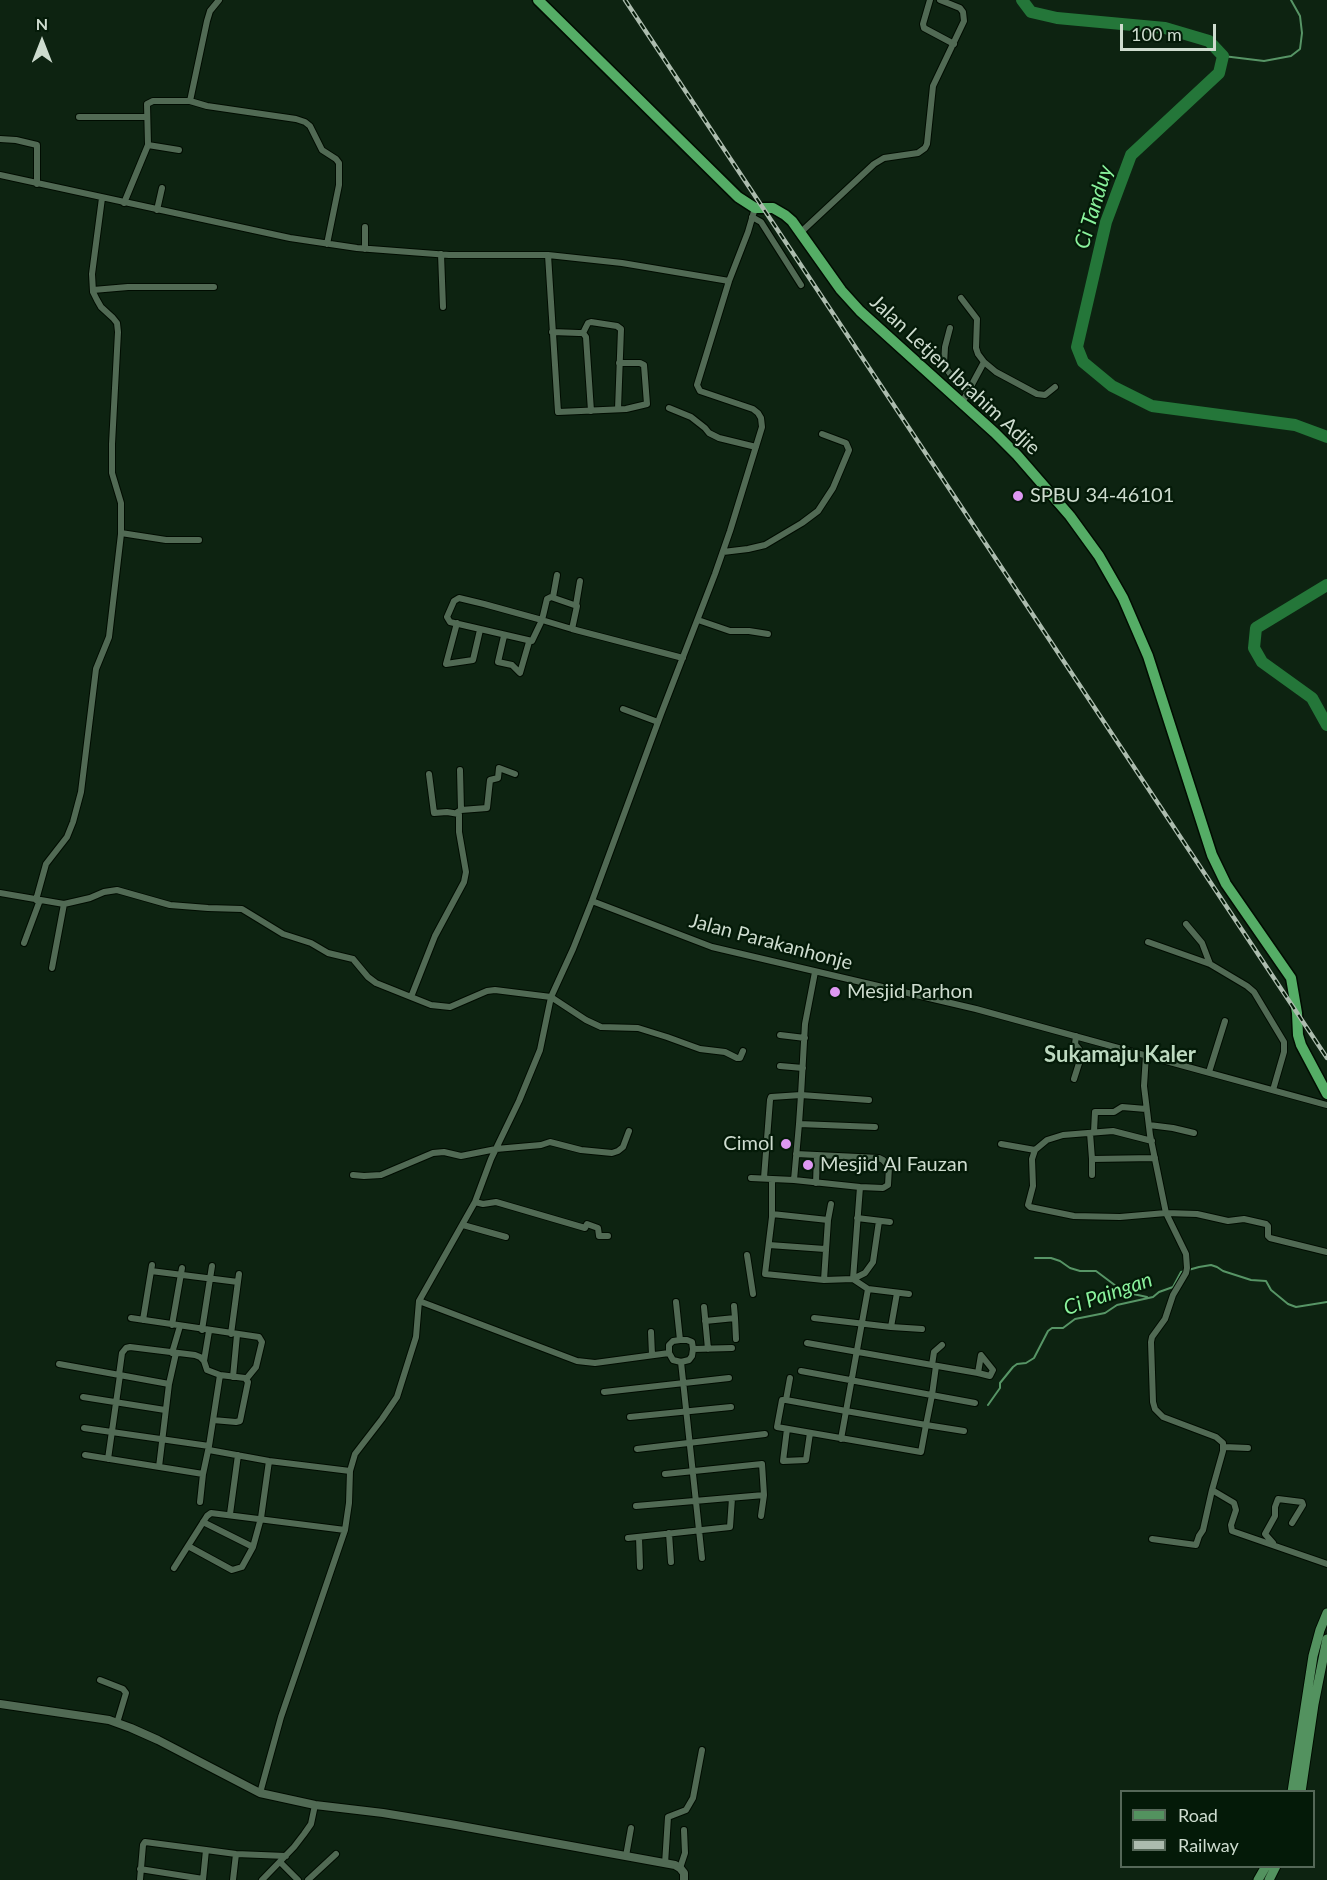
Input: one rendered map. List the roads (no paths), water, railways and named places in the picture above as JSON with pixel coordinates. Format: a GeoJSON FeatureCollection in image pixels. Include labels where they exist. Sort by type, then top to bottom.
{"type":"FeatureCollection","features":[{"type":"Feature","properties":{"kind":"highway","name":"Jalan Letjen Ibrahim Adjie"},"geometry":{"type":"LineString","coordinates":[[538,0],[754,212],[773,208],[785,215],[841,290],[860,311],[1017,455],[1070,516],[1099,556],[1123,598],[1148,656],[1212,855],[1226,884],[1291,978],[1301,1045],[1327,1094]]}},
{"type":"Feature","properties":{"kind":"main road"},"geometry":{"type":"LineString","coordinates":[[1292,1790],[1313,1656],[1327,1613]]}},
{"type":"Feature","properties":{"kind":"main road"},"geometry":{"type":"LineString","coordinates":[[1301,1790],[1314,1704],[1327,1639]]}},
{"type":"Feature","properties":{"kind":"street"},"geometry":{"type":"LineString","coordinates":[[190,101],[207,21],[210,11],[219,0]]}},
{"type":"Feature","properties":{"kind":"street"},"geometry":{"type":"LineString","coordinates":[[930,0],[923,24],[924,28],[954,44]]}},
{"type":"Feature","properties":{"kind":"street"},"geometry":{"type":"LineString","coordinates":[[800,233],[874,164],[884,158],[918,153],[925,148],[933,86],[964,21],[960,8],[940,0]]}},
{"type":"Feature","properties":{"kind":"street"},"geometry":{"type":"LineString","coordinates":[[124,203],[148,145],[147,104],[150,102],[190,101],[207,106],[296,119],[310,126],[322,150],[339,163],[339,185],[327,244]]}},
{"type":"Feature","properties":{"kind":"street"},"geometry":{"type":"LineString","coordinates":[[79,117],[147,117]]}},
{"type":"Feature","properties":{"kind":"street"},"geometry":{"type":"LineString","coordinates":[[0,139],[37,145],[37,184]]}},
{"type":"Feature","properties":{"kind":"street"},"geometry":{"type":"LineString","coordinates":[[148,145],[179,150]]}},
{"type":"Feature","properties":{"kind":"street"},"geometry":{"type":"LineString","coordinates":[[0,176],[327,244],[441,254],[548,255],[622,263],[729,281]]}},
{"type":"Feature","properties":{"kind":"street"},"geometry":{"type":"LineString","coordinates":[[157,210],[162,188]]}},
{"type":"Feature","properties":{"kind":"street"},"geometry":{"type":"LineString","coordinates":[[24,943],[38,900],[46,864],[67,837],[81,792],[96,669],[110,637],[121,533],[121,503],[112,473],[117,323],[101,307],[93,290],[92,274],[102,198]]}},
{"type":"Feature","properties":{"kind":"street"},"geometry":{"type":"LineString","coordinates":[[260,1793],[281,1717],[345,1530],[350,1471],[355,1454],[397,1397],[416,1337],[419,1301],[475,1202],[540,1050],[551,997],[592,901],[698,620],[723,552],[756,447],[762,427],[758,413],[753,409],[700,391],[697,385],[729,281],[754,212]]}},
{"type":"Feature","properties":{"kind":"street"},"geometry":{"type":"LineString","coordinates":[[754,212],[801,285]]}},
{"type":"Feature","properties":{"kind":"street"},"geometry":{"type":"LineString","coordinates":[[365,227],[365,249]]}},
{"type":"Feature","properties":{"kind":"street"},"geometry":{"type":"LineString","coordinates":[[441,254],[442,307]]}},
{"type":"Feature","properties":{"kind":"street"},"geometry":{"type":"LineString","coordinates":[[548,255],[558,412],[618,409],[646,404],[646,367],[640,363],[619,363]]}},
{"type":"Feature","properties":{"kind":"street"},"geometry":{"type":"LineString","coordinates":[[93,290],[128,287],[214,287]]}},
{"type":"Feature","properties":{"kind":"street"},"geometry":{"type":"LineString","coordinates":[[961,298],[977,319],[976,348],[984,362],[1037,394],[1045,395],[1055,387]]}},
{"type":"Feature","properties":{"kind":"street"},"geometry":{"type":"LineString","coordinates":[[583,333],[591,322],[620,327],[618,409]]}},
{"type":"Feature","properties":{"kind":"street"},"geometry":{"type":"LineString","coordinates":[[950,328],[945,347],[945,365],[953,378],[968,393]]}},
{"type":"Feature","properties":{"kind":"street"},"geometry":{"type":"LineString","coordinates":[[552,333],[583,333]]}},
{"type":"Feature","properties":{"kind":"street"},"geometry":{"type":"LineString","coordinates":[[583,333],[586,336],[591,411]]}},
{"type":"Feature","properties":{"kind":"street"},"geometry":{"type":"LineString","coordinates":[[962,404],[984,362]]}},
{"type":"Feature","properties":{"kind":"street"},"geometry":{"type":"LineString","coordinates":[[669,408],[691,417],[709,433],[719,438],[756,447]]}},
{"type":"Feature","properties":{"kind":"street"},"geometry":{"type":"LineString","coordinates":[[723,552],[765,545],[818,511],[833,488],[849,450],[846,443],[822,434]]}},
{"type":"Feature","properties":{"kind":"street"},"geometry":{"type":"LineString","coordinates":[[121,533],[166,540],[199,540]]}},
{"type":"Feature","properties":{"kind":"street"},"geometry":{"type":"LineString","coordinates":[[553,597],[557,576]]}},
{"type":"Feature","properties":{"kind":"street"},"geometry":{"type":"LineString","coordinates":[[572,629],[580,581]]}},
{"type":"Feature","properties":{"kind":"street"},"geometry":{"type":"LineString","coordinates":[[504,636],[498,662],[512,665],[520,673],[529,642],[534,639],[542,620],[547,599],[553,597],[576,605]]}},
{"type":"Feature","properties":{"kind":"street"},"geometry":{"type":"LineString","coordinates":[[529,642],[450,622],[447,617],[454,600],[459,598],[683,658]]}},
{"type":"Feature","properties":{"kind":"street"},"geometry":{"type":"LineString","coordinates":[[698,620],[730,631],[753,631],[768,634]]}},
{"type":"Feature","properties":{"kind":"street"},"geometry":{"type":"LineString","coordinates":[[457,623],[446,664],[473,660],[480,630]]}},
{"type":"Feature","properties":{"kind":"street"},"geometry":{"type":"LineString","coordinates":[[623,709],[658,722]]}},
{"type":"Feature","properties":{"kind":"street"},"geometry":{"type":"LineString","coordinates":[[429,774],[434,813],[487,808],[490,780],[498,778],[499,768],[515,774]]}},
{"type":"Feature","properties":{"kind":"street"},"geometry":{"type":"LineString","coordinates":[[411,997],[435,936],[465,877],[466,866],[459,832],[458,811],[460,770]]}},
{"type":"Feature","properties":{"kind":"street"},"geometry":{"type":"LineString","coordinates":[[0,893],[64,904],[117,890],[170,905],[242,909],[283,934],[311,943],[328,953],[353,959],[376,983],[431,1005],[450,1007],[488,991],[551,997],[601,1027],[638,1028],[700,1049],[725,1053],[734,1058],[741,1054]]}},
{"type":"Feature","properties":{"kind":"street","name":"Jalan Parakanhonje"},"geometry":{"type":"LineString","coordinates":[[592,901],[712,947],[966,1007],[1327,1105]]}},
{"type":"Feature","properties":{"kind":"street"},"geometry":{"type":"LineString","coordinates":[[52,968],[64,904]]}},
{"type":"Feature","properties":{"kind":"street"},"geometry":{"type":"LineString","coordinates":[[1186,924],[1202,943],[1210,964]]}},
{"type":"Feature","properties":{"kind":"street"},"geometry":{"type":"LineString","coordinates":[[1149,942],[1210,964],[1254,992],[1284,1042],[1284,1052],[1273,1090]]}},
{"type":"Feature","properties":{"kind":"street"},"geometry":{"type":"LineString","coordinates":[[794,1180],[806,1017],[815,972]]}},
{"type":"Feature","properties":{"kind":"street"},"geometry":{"type":"LineString","coordinates":[[1209,1072],[1225,1021]]}},
{"type":"Feature","properties":{"kind":"street"},"geometry":{"type":"LineString","coordinates":[[780,1035],[805,1038]]}},
{"type":"Feature","properties":{"kind":"street"},"geometry":{"type":"LineString","coordinates":[[1074,1079],[1081,1058],[1075,1044],[1076,1036]]}},
{"type":"Feature","properties":{"kind":"street"},"geometry":{"type":"LineString","coordinates":[[1146,1055],[1144,1086],[1146,1109],[1155,1158],[1166,1213],[1186,1254],[1187,1271],[1173,1295],[1165,1319],[1152,1337],[1150,1348],[1153,1402],[1155,1409],[1162,1417],[1216,1437],[1221,1440],[1224,1447],[1203,1530],[1196,1545],[1152,1539]]}},
{"type":"Feature","properties":{"kind":"street"},"geometry":{"type":"LineString","coordinates":[[780,1066],[803,1068]]}},
{"type":"Feature","properties":{"kind":"street"},"geometry":{"type":"LineString","coordinates":[[764,1178],[770,1098],[801,1095],[869,1100]]}},
{"type":"Feature","properties":{"kind":"street"},"geometry":{"type":"LineString","coordinates":[[1092,1175],[1091,1111],[1114,1112],[1122,1107],[1146,1109]]}},
{"type":"Feature","properties":{"kind":"street"},"geometry":{"type":"LineString","coordinates":[[799,1124],[875,1127]]}},
{"type":"Feature","properties":{"kind":"street"},"geometry":{"type":"LineString","coordinates":[[1149,1125],[1194,1133]]}},
{"type":"Feature","properties":{"kind":"street"},"geometry":{"type":"LineString","coordinates":[[353,1175],[381,1175],[433,1153],[444,1152],[461,1156],[552,1142],[581,1150],[612,1153],[621,1150],[629,1131]]}},
{"type":"Feature","properties":{"kind":"street"},"geometry":{"type":"LineString","coordinates":[[1152,1141],[1120,1132],[1092,1132],[1057,1136],[1038,1146],[1032,1166],[1033,1186],[1028,1202],[1030,1207],[1074,1216],[1102,1217],[1166,1213],[1197,1214],[1228,1221],[1244,1219],[1266,1224],[1270,1238],[1327,1252]]}},
{"type":"Feature","properties":{"kind":"street"},"geometry":{"type":"LineString","coordinates":[[1000,1144],[1035,1150]]}},
{"type":"Feature","properties":{"kind":"street"},"geometry":{"type":"LineString","coordinates":[[751,1178],[887,1187],[889,1167],[883,1160],[874,1157],[796,1154]]}},
{"type":"Feature","properties":{"kind":"street"},"geometry":{"type":"LineString","coordinates":[[816,1183],[817,1155]]}},
{"type":"Feature","properties":{"kind":"street"},"geometry":{"type":"LineString","coordinates":[[1092,1159],[1155,1158]]}},
{"type":"Feature","properties":{"kind":"street"},"geometry":{"type":"LineString","coordinates":[[765,1274],[772,1214],[772,1179]]}},
{"type":"Feature","properties":{"kind":"street"},"geometry":{"type":"LineString","coordinates":[[853,1279],[860,1187]]}},
{"type":"Feature","properties":{"kind":"street"},"geometry":{"type":"LineString","coordinates":[[475,1202],[483,1204],[496,1202],[584,1228],[587,1224],[598,1228],[599,1236],[608,1236]]}},
{"type":"Feature","properties":{"kind":"street"},"geometry":{"type":"LineString","coordinates":[[824,1280],[825,1249],[831,1204]]}},
{"type":"Feature","properties":{"kind":"street"},"geometry":{"type":"LineString","coordinates":[[772,1214],[828,1220]]}},
{"type":"Feature","properties":{"kind":"street"},"geometry":{"type":"LineString","coordinates":[[857,1218],[890,1222]]}},
{"type":"Feature","properties":{"kind":"street"},"geometry":{"type":"LineString","coordinates":[[750,1274],[824,1280],[853,1279],[865,1273],[873,1262],[879,1221]]}},
{"type":"Feature","properties":{"kind":"street"},"geometry":{"type":"LineString","coordinates":[[463,1225],[506,1237]]}},
{"type":"Feature","properties":{"kind":"street"},"geometry":{"type":"LineString","coordinates":[[769,1245],[825,1249]]}},
{"type":"Feature","properties":{"kind":"street"},"geometry":{"type":"LineString","coordinates":[[747,1255],[753,1294]]}},
{"type":"Feature","properties":{"kind":"street"},"geometry":{"type":"LineString","coordinates":[[212,1266],[204,1361],[207,1370],[220,1375],[247,1378]]}},
{"type":"Feature","properties":{"kind":"street"},"geometry":{"type":"LineString","coordinates":[[143,1320],[152,1268],[238,1282]]}},
{"type":"Feature","properties":{"kind":"street"},"geometry":{"type":"LineString","coordinates":[[172,1325],[181,1271]]}},
{"type":"Feature","properties":{"kind":"street"},"geometry":{"type":"LineString","coordinates":[[233,1377],[239,1274]]}},
{"type":"Feature","properties":{"kind":"street"},"geometry":{"type":"LineString","coordinates":[[853,1279],[868,1289],[909,1294]]}},
{"type":"Feature","properties":{"kind":"street"},"geometry":{"type":"LineString","coordinates":[[841,1439],[868,1289]]}},
{"type":"Feature","properties":{"kind":"street"},"geometry":{"type":"LineString","coordinates":[[891,1327],[897,1293]]}},
{"type":"Feature","properties":{"kind":"street"},"geometry":{"type":"LineString","coordinates":[[419,1301],[577,1362],[596,1363],[669,1353]]}},
{"type":"Feature","properties":{"kind":"street"},"geometry":{"type":"LineString","coordinates":[[676,1302],[680,1340]]}},
{"type":"Feature","properties":{"kind":"street"},"geometry":{"type":"LineString","coordinates":[[734,1306],[736,1339]]}},
{"type":"Feature","properties":{"kind":"street"},"geometry":{"type":"LineString","coordinates":[[704,1307],[708,1349]]}},
{"type":"Feature","properties":{"kind":"street"},"geometry":{"type":"LineString","coordinates":[[131,1318],[259,1337],[262,1342],[256,1367],[247,1378],[240,1421],[213,1420]]}},
{"type":"Feature","properties":{"kind":"street"},"geometry":{"type":"LineString","coordinates":[[705,1321],[735,1318]]}},
{"type":"Feature","properties":{"kind":"street"},"geometry":{"type":"LineString","coordinates":[[814,1318],[922,1329]]}},
{"type":"Feature","properties":{"kind":"street"},"geometry":{"type":"LineString","coordinates":[[159,1467],[165,1410],[180,1326]]}},
{"type":"Feature","properties":{"kind":"street"},"geometry":{"type":"LineString","coordinates":[[651,1332],[651,1355]]}},
{"type":"Feature","properties":{"kind":"street"},"geometry":{"type":"LineString","coordinates":[[680,1340],[692,1342],[693,1349],[689,1360],[681,1362],[673,1360],[669,1353],[669,1344],[680,1340]]}},
{"type":"Feature","properties":{"kind":"street"},"geometry":{"type":"LineString","coordinates":[[807,1342],[978,1373]]}},
{"type":"Feature","properties":{"kind":"street"},"geometry":{"type":"LineString","coordinates":[[942,1345],[934,1352],[932,1395],[926,1425],[921,1452],[777,1427],[782,1400],[786,1400],[926,1425],[964,1431]]}},
{"type":"Feature","properties":{"kind":"street"},"geometry":{"type":"LineString","coordinates":[[108,1459],[122,1353],[126,1348],[195,1355],[204,1361]]}},
{"type":"Feature","properties":{"kind":"street"},"geometry":{"type":"LineString","coordinates":[[693,1349],[732,1348]]}},
{"type":"Feature","properties":{"kind":"street"},"geometry":{"type":"LineString","coordinates":[[681,1362],[702,1558]]}},
{"type":"Feature","properties":{"kind":"street"},"geometry":{"type":"LineString","coordinates":[[59,1364],[169,1384]]}},
{"type":"Feature","properties":{"kind":"street"},"geometry":{"type":"LineString","coordinates":[[801,1371],[975,1404]]}},
{"type":"Feature","properties":{"kind":"street"},"geometry":{"type":"LineString","coordinates":[[200,1502],[220,1375]]}},
{"type":"Feature","properties":{"kind":"street"},"geometry":{"type":"LineString","coordinates":[[604,1392],[729,1378]]}},
{"type":"Feature","properties":{"kind":"street"},"geometry":{"type":"LineString","coordinates":[[786,1400],[790,1378]]}},
{"type":"Feature","properties":{"kind":"street"},"geometry":{"type":"LineString","coordinates":[[83,1397],[165,1410]]}},
{"type":"Feature","properties":{"kind":"street"},"geometry":{"type":"LineString","coordinates":[[630,1417],[731,1407]]}},
{"type":"Feature","properties":{"kind":"street"},"geometry":{"type":"LineString","coordinates":[[84,1428],[162,1439],[269,1461],[350,1471]]}},
{"type":"Feature","properties":{"kind":"street"},"geometry":{"type":"LineString","coordinates":[[787,1429],[783,1461],[806,1460],[810,1433]]}},
{"type":"Feature","properties":{"kind":"street"},"geometry":{"type":"LineString","coordinates":[[637,1449],[765,1434]]}},
{"type":"Feature","properties":{"kind":"street"},"geometry":{"type":"LineString","coordinates":[[1224,1447],[1248,1448]]}},
{"type":"Feature","properties":{"kind":"street"},"geometry":{"type":"LineString","coordinates":[[85,1455],[203,1474]]}},
{"type":"Feature","properties":{"kind":"street"},"geometry":{"type":"LineString","coordinates":[[230,1514],[238,1455]]}},
{"type":"Feature","properties":{"kind":"street"},"geometry":{"type":"LineString","coordinates":[[188,1546],[235,1570],[242,1567],[253,1547],[261,1518],[269,1461]]}},
{"type":"Feature","properties":{"kind":"street"},"geometry":{"type":"LineString","coordinates":[[665,1474],[762,1464],[764,1495],[761,1515]]}},
{"type":"Feature","properties":{"kind":"street"},"geometry":{"type":"LineString","coordinates":[[1212,1490],[1234,1503],[1236,1510],[1231,1525],[1232,1531],[1327,1564]]}},
{"type":"Feature","properties":{"kind":"street"},"geometry":{"type":"LineString","coordinates":[[636,1506],[764,1495]]}},
{"type":"Feature","properties":{"kind":"street"},"geometry":{"type":"LineString","coordinates":[[628,1538],[730,1527],[732,1498]]}},
{"type":"Feature","properties":{"kind":"street"},"geometry":{"type":"LineString","coordinates":[[1273,1544],[1265,1534],[1275,1516],[1278,1499],[1302,1502],[1303,1505],[1292,1523]]}},
{"type":"Feature","properties":{"kind":"street"},"geometry":{"type":"LineString","coordinates":[[174,1568],[211,1513],[345,1530]]}},
{"type":"Feature","properties":{"kind":"street"},"geometry":{"type":"LineString","coordinates":[[203,1522],[253,1547]]}},
{"type":"Feature","properties":{"kind":"street"},"geometry":{"type":"LineString","coordinates":[[669,1533],[671,1562]]}},
{"type":"Feature","properties":{"kind":"street"},"geometry":{"type":"LineString","coordinates":[[639,1537],[640,1567]]}},
{"type":"Feature","properties":{"kind":"street"},"geometry":{"type":"LineString","coordinates":[[100,1680],[123,1689],[126,1693],[117,1723]]}},
{"type":"Feature","properties":{"kind":"street"},"geometry":{"type":"LineString","coordinates":[[0,1704],[117,1723],[158,1740],[260,1793],[315,1805],[383,1812],[665,1864],[680,1868],[684,1873],[684,1880]]}},
{"type":"Feature","properties":{"kind":"street"},"geometry":{"type":"LineString","coordinates":[[665,1864],[668,1817],[685,1811],[693,1798],[702,1750]]}},
{"type":"Feature","properties":{"kind":"street"},"geometry":{"type":"LineString","coordinates":[[262,1880],[286,1856],[311,1824],[315,1805]]}},
{"type":"Feature","properties":{"kind":"street"},"geometry":{"type":"LineString","coordinates":[[626,1856],[631,1828]]}},
{"type":"Feature","properties":{"kind":"street"},"geometry":{"type":"LineString","coordinates":[[680,1868],[685,1853],[684,1830]]}},
{"type":"Feature","properties":{"kind":"street"},"geometry":{"type":"LineString","coordinates":[[140,1880],[143,1845],[147,1842],[236,1854],[286,1856]]}},
{"type":"Feature","properties":{"kind":"street"},"geometry":{"type":"LineString","coordinates":[[141,1869],[203,1879],[206,1850]]}},
{"type":"Feature","properties":{"kind":"street"},"geometry":{"type":"LineString","coordinates":[[233,1880],[236,1854]]}},
{"type":"Feature","properties":{"kind":"street"},"geometry":{"type":"LineString","coordinates":[[308,1880],[336,1854]]}},
{"type":"Feature","properties":{"kind":"street"},"geometry":{"type":"LineString","coordinates":[[280,1862],[297,1880]]}},
{"type":"Feature","properties":{"kind":"waterway","name":"Ci Tanduy"},"geometry":{"type":"LineString","coordinates":[[1022,0],[1031,12],[1057,18],[1165,28],[1209,41],[1223,56],[1219,73],[1131,155],[1106,222],[1077,347],[1083,362],[1112,386],[1152,406],[1295,425],[1327,437]]}},
{"type":"Feature","properties":{"kind":"waterway"},"geometry":{"type":"LineString","coordinates":[[1223,56],[1264,61],[1291,56],[1300,49],[1302,33],[1300,16],[1291,0]]}},
{"type":"Feature","properties":{"kind":"waterway","name":"Ci Tanduy"},"geometry":{"type":"LineString","coordinates":[[1327,585],[1256,628],[1254,648],[1262,662],[1312,698],[1327,725]]}},
{"type":"Feature","properties":{"kind":"waterway"},"geometry":{"type":"LineString","coordinates":[[1035,1258],[1051,1258],[1080,1271],[1096,1271],[1124,1292],[1147,1297]]}},
{"type":"Feature","properties":{"kind":"waterway","name":"Ci Paingan"},"geometry":{"type":"LineString","coordinates":[[988,1405],[1000,1388],[1000,1383],[1013,1367],[1034,1358],[1048,1331],[1052,1328],[1063,1328],[1075,1319],[1105,1313],[1117,1305],[1153,1297],[1173,1287],[1181,1272],[1211,1265],[1251,1280],[1266,1281],[1271,1290],[1288,1304],[1296,1307],[1327,1302]]}},
{"type":"Feature","properties":{"kind":"railway"},"geometry":{"type":"LineString","coordinates":[[625,0],[1327,1058]]}},
{"type":"Feature","properties":{"kind":"place","name":"SPBU 34-46101"},"geometry":{"type":"Point","coordinates":[1018,496]}},
{"type":"Feature","properties":{"kind":"place","name":"Mesjid Parhon"},"geometry":{"type":"Point","coordinates":[835,992]}},
{"type":"Feature","properties":{"kind":"place","name":"Cimol"},"geometry":{"type":"Point","coordinates":[786,1144]}},
{"type":"Feature","properties":{"kind":"place","name":"Mesjid Al Fauzan"},"geometry":{"type":"Point","coordinates":[808,1165]}},
{"type":"Feature","properties":{"kind":"district","name":"Sukamaju Kaler"},"geometry":{"type":"Point","coordinates":[1120,1055]}}]}
